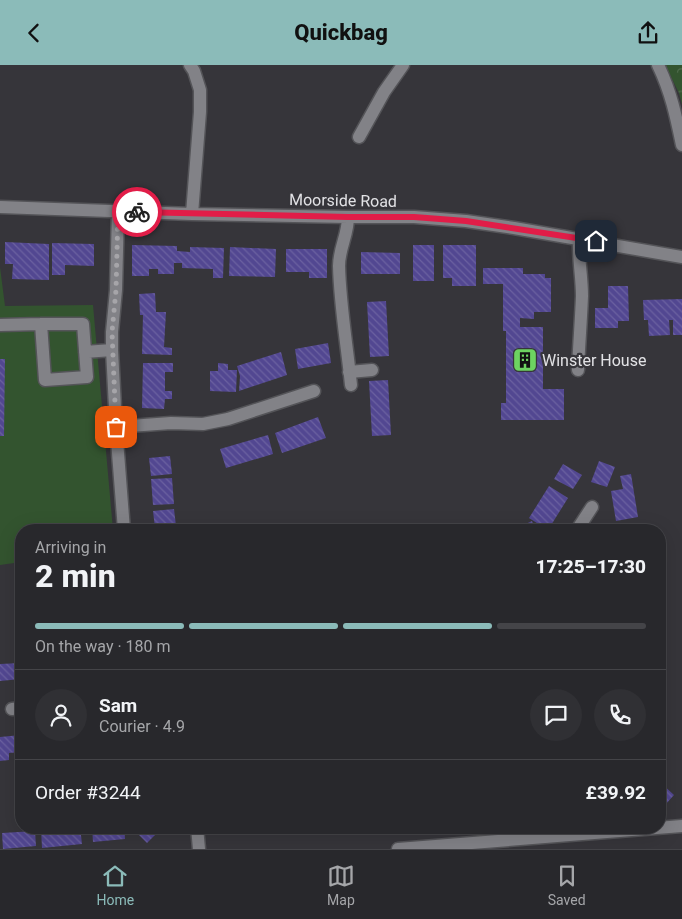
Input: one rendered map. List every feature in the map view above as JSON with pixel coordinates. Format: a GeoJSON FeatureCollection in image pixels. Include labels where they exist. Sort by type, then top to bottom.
{"type":"FeatureCollection","features":[{"type":"Feature","properties":{"kind":"street"},"geometry":{"type":"LineString","coordinates":[[190,65],[200,90],[192,214]]}},
{"type":"Feature","properties":{"kind":"street"},"geometry":{"type":"LineString","coordinates":[[359,137],[384,92],[402,65]]}},
{"type":"Feature","properties":{"kind":"street"},"geometry":{"type":"LineString","coordinates":[[658,65],[666,81],[672,101],[682,145]]}},
{"type":"Feature","properties":{"kind":"street","name":"Moorside Road"},"geometry":{"type":"LineString","coordinates":[[0,207],[192,214],[414,217],[466,221],[579,238],[682,257]]}},
{"type":"Feature","properties":{"kind":"street"},"geometry":{"type":"LineString","coordinates":[[118,212],[112,350],[124,524]]}},
{"type":"Feature","properties":{"kind":"street"},"geometry":{"type":"LineString","coordinates":[[348,217],[348,225],[339,264],[340,291],[350,379],[372,371]]}},
{"type":"Feature","properties":{"kind":"street"},"geometry":{"type":"LineString","coordinates":[[578,370],[582,296],[578,257],[579,238]]}},
{"type":"Feature","properties":{"kind":"street"},"geometry":{"type":"LineString","coordinates":[[0,325],[41,324],[83,324],[86,377],[46,380],[41,324]]}},
{"type":"Feature","properties":{"kind":"street"},"geometry":{"type":"LineString","coordinates":[[85,352],[112,350]]}},
{"type":"Feature","properties":{"kind":"street"},"geometry":{"type":"LineString","coordinates":[[116,427],[171,423],[203,424],[228,419],[314,391]]}},
{"type":"Feature","properties":{"kind":"street"},"geometry":{"type":"LineString","coordinates":[[581,524],[592,507]]}},
{"type":"Feature","properties":{"kind":"street"},"geometry":{"type":"LineString","coordinates":[[666,827],[682,826]]}},
{"type":"Feature","properties":{"kind":"street"},"geometry":{"type":"LineString","coordinates":[[198,834],[199,849]]}},
{"type":"Feature","properties":{"kind":"street"},"geometry":{"type":"LineString","coordinates":[[398,849],[565,834]]}},
{"type":"Feature","properties":{"kind":"green space"},"geometry":{"type":"Polygon","coordinates":[[[665,65],[682,65],[682,104],[679,93],[665,65]]]}},
{"type":"Feature","properties":{"kind":"green space"},"geometry":{"type":"Polygon","coordinates":[[[0,267],[5,306],[93,305],[112,524],[15,524],[15,563],[0,565],[0,267]]]}},
{"type":"Feature","properties":{"kind":"building"},"geometry":{"type":"Polygon","coordinates":[[[5,242],[49,244],[49,280],[12,279],[13,264],[5,264],[5,242]]]}},
{"type":"Feature","properties":{"kind":"building"},"geometry":{"type":"Polygon","coordinates":[[[52,243],[94,244],[94,266],[65,265],[65,275],[52,275],[52,243]]]}},
{"type":"Feature","properties":{"kind":"building"},"geometry":{"type":"Polygon","coordinates":[[[132,245],[177,246],[177,251],[190,252],[190,247],[224,248],[223,278],[213,278],[213,269],[182,268],[182,263],[174,263],[174,274],[158,274],[158,269],[149,269],[149,276],[132,276],[132,245]]]}},
{"type":"Feature","properties":{"kind":"building"},"geometry":{"type":"Polygon","coordinates":[[[413,245],[434,245],[434,281],[413,281],[413,245]]]}},
{"type":"Feature","properties":{"kind":"building"},"geometry":{"type":"Polygon","coordinates":[[[443,245],[476,245],[476,286],[452,286],[452,278],[443,278],[443,245]]]}},
{"type":"Feature","properties":{"kind":"building"},"geometry":{"type":"Polygon","coordinates":[[[230,247],[276,249],[275,277],[229,276],[230,247]]]}},
{"type":"Feature","properties":{"kind":"building"},"geometry":{"type":"Polygon","coordinates":[[[286,249],[327,249],[327,278],[309,278],[309,272],[286,272],[286,249]]]}},
{"type":"Feature","properties":{"kind":"building"},"geometry":{"type":"Polygon","coordinates":[[[361,252],[400,253],[400,274],[361,274],[361,252]]]}},
{"type":"Feature","properties":{"kind":"building","name":"Winster House"},"geometry":{"type":"Polygon","coordinates":[[[483,268],[523,268],[523,274],[545,274],[545,278],[551,278],[551,312],[534,312],[534,319],[520,318],[520,327],[543,327],[543,389],[564,389],[564,420],[501,420],[501,403],[506,403],[506,331],[503,331],[503,284],[483,284],[483,268]]]}},
{"type":"Feature","properties":{"kind":"building"},"geometry":{"type":"Polygon","coordinates":[[[608,286],[628,286],[629,321],[618,321],[618,328],[595,328],[595,308],[608,308],[608,286]]]}},
{"type":"Feature","properties":{"kind":"building"},"geometry":{"type":"Polygon","coordinates":[[[155,293],[156,312],[166,312],[164,347],[172,348],[172,355],[142,354],[143,315],[140,315],[139,294],[155,293]]]}},
{"type":"Feature","properties":{"kind":"building"},"geometry":{"type":"Polygon","coordinates":[[[682,299],[682,335],[673,335],[673,320],[669,320],[670,335],[649,336],[648,320],[644,320],[643,300],[682,299]]]}},
{"type":"Feature","properties":{"kind":"building"},"geometry":{"type":"Polygon","coordinates":[[[386,301],[389,356],[370,357],[367,302],[386,301]]]}},
{"type":"Feature","properties":{"kind":"building"},"geometry":{"type":"Polygon","coordinates":[[[328,343],[331,363],[298,369],[295,349],[328,343]]]}},
{"type":"Feature","properties":{"kind":"building"},"geometry":{"type":"Polygon","coordinates":[[[281,352],[287,375],[239,391],[240,376],[237,366],[281,352]]]}},
{"type":"Feature","properties":{"kind":"building"},"geometry":{"type":"Polygon","coordinates":[[[0,359],[5,359],[4,436],[0,436],[0,359]]]}},
{"type":"Feature","properties":{"kind":"building"},"geometry":{"type":"Polygon","coordinates":[[[143,363],[173,363],[173,372],[165,372],[165,391],[172,391],[172,399],[165,399],[164,409],[142,408],[143,363]]]}},
{"type":"Feature","properties":{"kind":"building"},"geometry":{"type":"Polygon","coordinates":[[[218,363],[228,364],[228,370],[237,370],[236,392],[210,391],[210,371],[218,371],[218,363]]]}},
{"type":"Feature","properties":{"kind":"building"},"geometry":{"type":"Polygon","coordinates":[[[388,380],[391,435],[372,436],[369,381],[388,380]]]}},
{"type":"Feature","properties":{"kind":"building"},"geometry":{"type":"Polygon","coordinates":[[[318,417],[326,438],[282,453],[275,433],[318,417]]]}},
{"type":"Feature","properties":{"kind":"building"},"geometry":{"type":"Polygon","coordinates":[[[268,435],[273,454],[226,468],[220,449],[268,435]]]}},
{"type":"Feature","properties":{"kind":"building"},"geometry":{"type":"Polygon","coordinates":[[[170,456],[172,474],[151,476],[149,458],[170,456]]]}},
{"type":"Feature","properties":{"kind":"building"},"geometry":{"type":"Polygon","coordinates":[[[599,461],[615,467],[607,487],[591,482],[599,461]]]}},
{"type":"Feature","properties":{"kind":"building"},"geometry":{"type":"Polygon","coordinates":[[[563,464],[582,475],[573,489],[554,479],[563,464]]]}},
{"type":"Feature","properties":{"kind":"building"},"geometry":{"type":"Polygon","coordinates":[[[631,474],[638,517],[616,521],[611,491],[623,489],[620,476],[631,474]]]}},
{"type":"Feature","properties":{"kind":"building"},"geometry":{"type":"Polygon","coordinates":[[[172,478],[174,504],[153,505],[151,479],[172,478]]]}},
{"type":"Feature","properties":{"kind":"building"},"geometry":{"type":"Polygon","coordinates":[[[549,486],[568,498],[552,524],[538,524],[529,518],[549,486]]]}},
{"type":"Feature","properties":{"kind":"building"},"geometry":{"type":"Polygon","coordinates":[[[174,509],[176,524],[155,524],[153,511],[174,509]]]}},
{"type":"Feature","properties":{"kind":"building"},"geometry":{"type":"Polygon","coordinates":[[[15,663],[15,680],[0,681],[0,664],[15,663]]]}},
{"type":"Feature","properties":{"kind":"building"},"geometry":{"type":"Polygon","coordinates":[[[15,736],[15,752],[9,753],[9,760],[0,761],[0,737],[15,736]]]}},
{"type":"Feature","properties":{"kind":"building"},"geometry":{"type":"Polygon","coordinates":[[[666,788],[674,795],[666,804],[666,788]]]}},
{"type":"Feature","properties":{"kind":"building"},"geometry":{"type":"Polygon","coordinates":[[[2,833],[35,834],[36,846],[3,849],[2,833]]]}},
{"type":"Feature","properties":{"kind":"building"},"geometry":{"type":"Polygon","coordinates":[[[41,834],[81,834],[82,844],[42,848],[41,834]]]}},
{"type":"Feature","properties":{"kind":"building"},"geometry":{"type":"Polygon","coordinates":[[[92,834],[125,834],[125,839],[93,842],[92,834]]]}},
{"type":"Feature","properties":{"kind":"building"},"geometry":{"type":"Polygon","coordinates":[[[138,834],[156,834],[147,843],[138,834]]]}},
{"type":"Feature","properties":{"kind":"way so far"},"geometry":{"type":"LineString","coordinates":[[116,427],[112,332],[116,290],[118,212],[137,212]]}},
{"type":"Feature","properties":{"kind":"place","name":"Winster House"},"geometry":{"type":"Point","coordinates":[525,360]}},
{"type":"Feature","properties":{"kind":"route"},"geometry":{"type":"LineString","coordinates":[[137,212],[414,217],[466,221],[596,241]]}}]}
